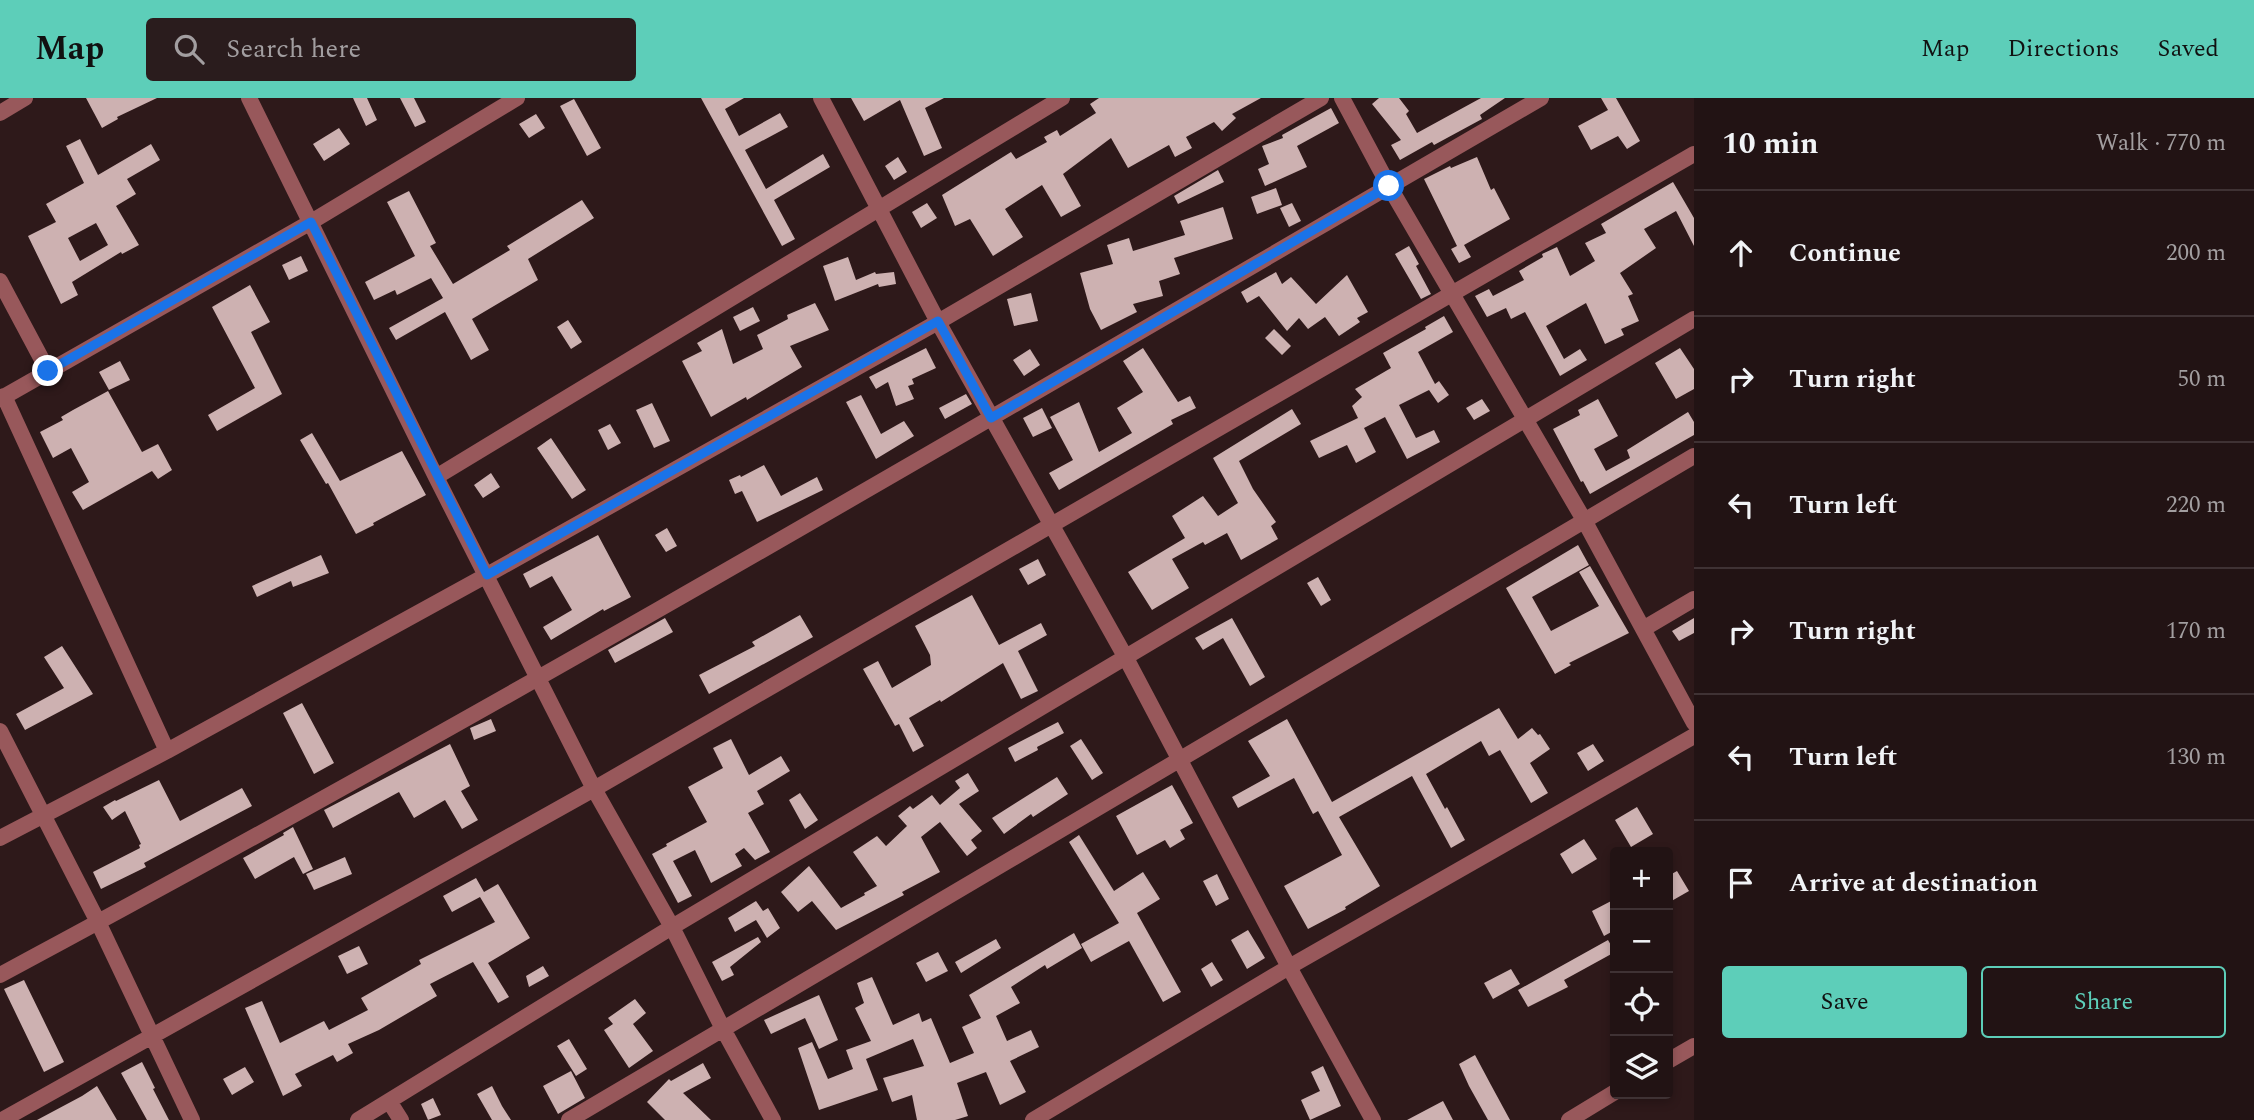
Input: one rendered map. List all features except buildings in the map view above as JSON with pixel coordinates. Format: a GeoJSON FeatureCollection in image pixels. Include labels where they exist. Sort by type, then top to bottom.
{"type":"FeatureCollection","features":[{"type":"Feature","properties":{"kind":"street"},"geometry":{"type":"LineString","coordinates":[[0,113],[25,98]]}},
{"type":"Feature","properties":{"kind":"street"},"geometry":{"type":"LineString","coordinates":[[249,98],[594,789],[672,927],[723,1029],[773,1120]]}},
{"type":"Feature","properties":{"kind":"street"},"geometry":{"type":"LineString","coordinates":[[167,751],[2,398],[311,222],[517,98]]}},
{"type":"Feature","properties":{"kind":"street"},"geometry":{"type":"LineString","coordinates":[[821,98],[938,321],[1126,659],[1373,1120]]}},
{"type":"Feature","properties":{"kind":"street"},"geometry":{"type":"LineString","coordinates":[[436,477],[1062,98]]}},
{"type":"Feature","properties":{"kind":"street"},"geometry":{"type":"LineString","coordinates":[[0,838],[43,813],[167,751],[487,575],[938,321],[1321,98]]}},
{"type":"Feature","properties":{"kind":"street"},"geometry":{"type":"LineString","coordinates":[[1342,98],[1389,186],[1584,520],[1694,723]]}},
{"type":"Feature","properties":{"kind":"street"},"geometry":{"type":"LineString","coordinates":[[0,975],[538,677],[991,418],[1541,98]]}},
{"type":"Feature","properties":{"kind":"street"},"geometry":{"type":"LineString","coordinates":[[2,1120],[594,789],[1694,154]]}},
{"type":"Feature","properties":{"kind":"street"},"geometry":{"type":"LineString","coordinates":[[0,281],[48,371]]}},
{"type":"Feature","properties":{"kind":"street"},"geometry":{"type":"LineString","coordinates":[[358,1120],[672,927],[1126,659],[1694,318]]}},
{"type":"Feature","properties":{"kind":"street"},"geometry":{"type":"LineString","coordinates":[[569,1120],[1694,456]]}},
{"type":"Feature","properties":{"kind":"street"},"geometry":{"type":"LineString","coordinates":[[1643,629],[1694,599]]}},
{"type":"Feature","properties":{"kind":"street"},"geometry":{"type":"LineString","coordinates":[[0,731],[98,922],[192,1120]]}},
{"type":"Feature","properties":{"kind":"street"},"geometry":{"type":"LineString","coordinates":[[1033,1120],[1289,967],[1694,736]]}},
{"type":"Feature","properties":{"kind":"street"},"geometry":{"type":"LineString","coordinates":[[1673,1058],[1694,1046]]}},
{"type":"Feature","properties":{"kind":"street"},"geometry":{"type":"LineString","coordinates":[[1569,1120],[1610,1095]]}},
{"type":"Feature","properties":{"kind":"street"},"geometry":{"type":"LineString","coordinates":[[389,1101],[401,1120]]}},
{"type":"Feature","properties":{"kind":"route"},"geometry":{"type":"LineString","coordinates":[[48,371],[311,222],[487,575],[938,321],[991,418],[1389,186]]}}]}
